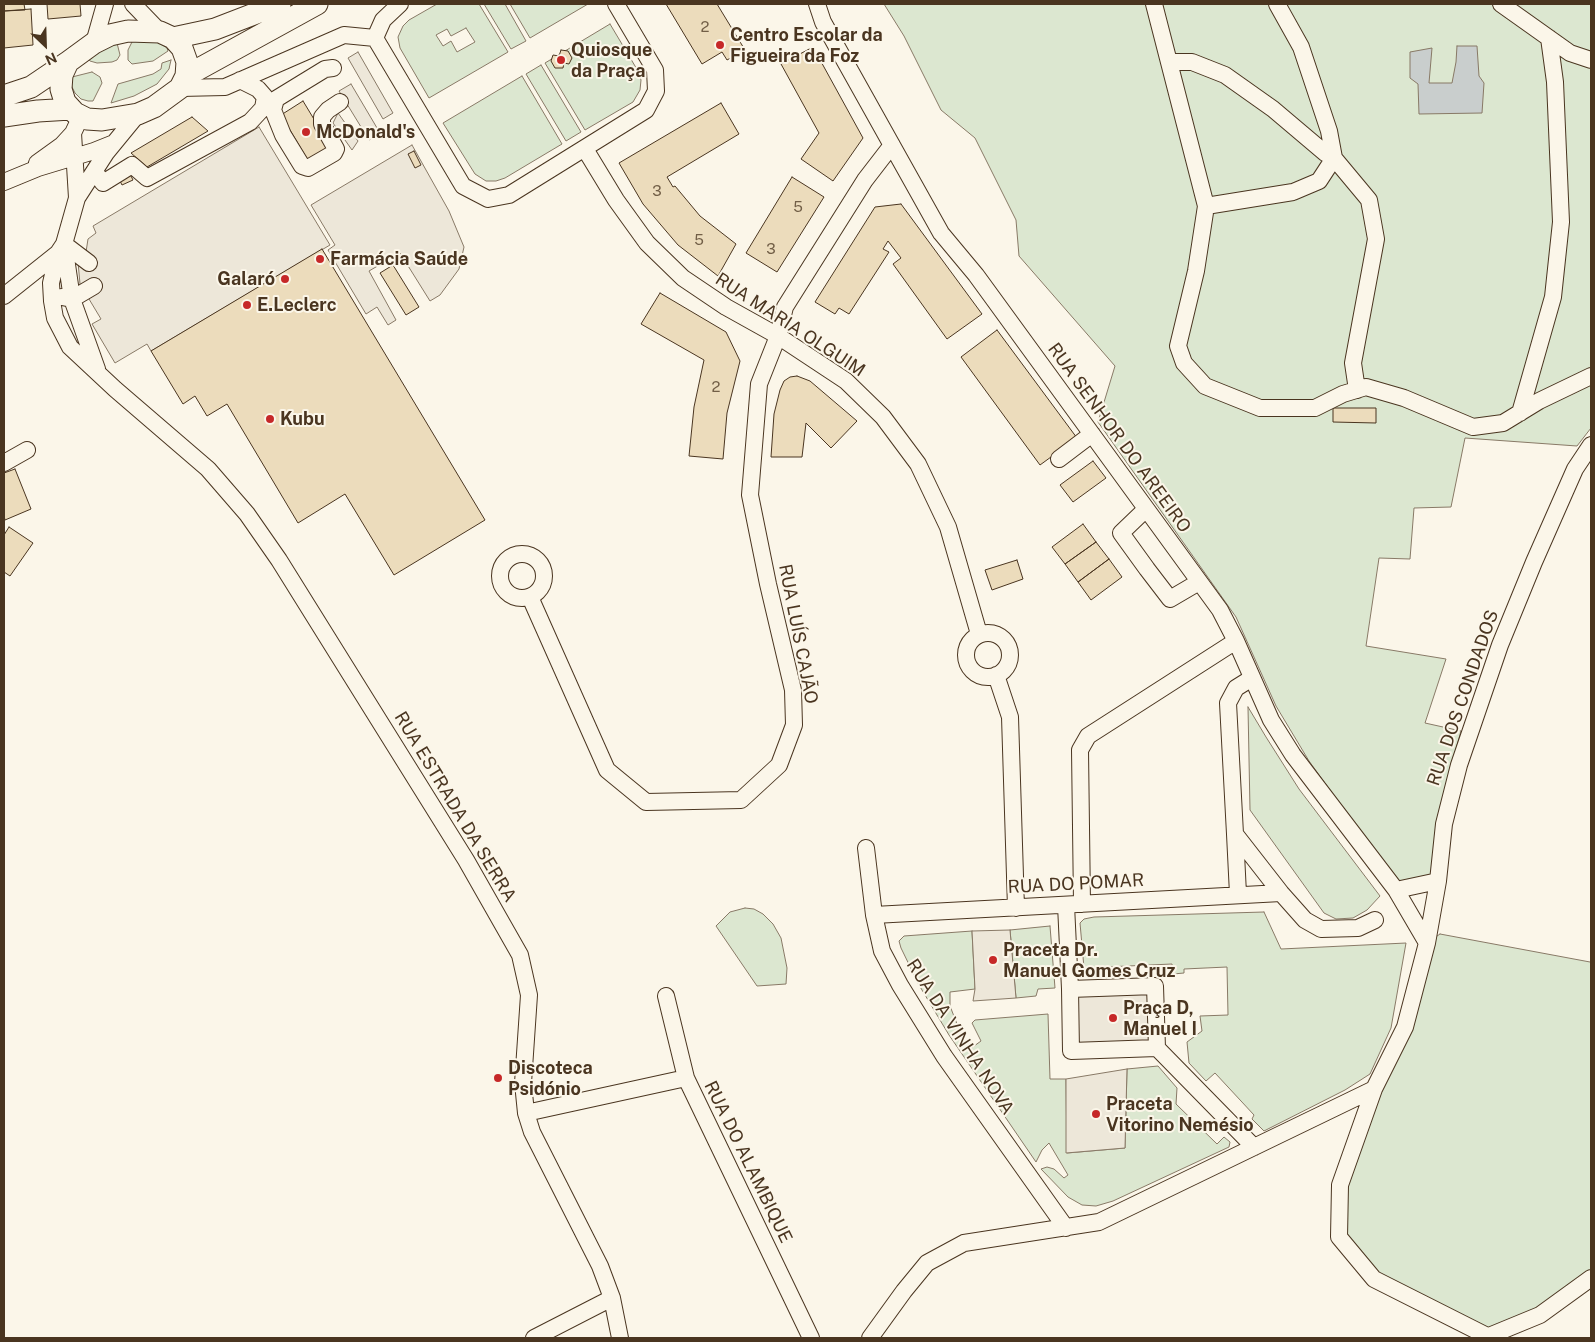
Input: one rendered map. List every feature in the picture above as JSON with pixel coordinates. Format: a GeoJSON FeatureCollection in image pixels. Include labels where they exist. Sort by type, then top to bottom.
{"type":"FeatureCollection","features":[{"type":"Feature","properties":{"kind":"main road"},"geometry":{"type":"LineString","coordinates":[[4,96],[31,86],[94,43],[110,35],[128,31],[167,35],[215,29],[280,4]]}},
{"type":"Feature","properties":{"kind":"main road"},"geometry":{"type":"LineString","coordinates":[[4,116],[38,111],[75,119],[102,120],[138,114],[154,107],[183,82],[318,4]]}},
{"type":"Feature","properties":{"kind":"main road"},"geometry":{"type":"LineString","coordinates":[[167,35],[182,48],[187,62],[183,82]]}},
{"type":"Feature","properties":{"kind":"main road"},"geometry":{"type":"LineString","coordinates":[[68,62],[62,75],[61,89],[65,102],[75,119]]}},
{"type":"Feature","properties":{"kind":"street"},"geometry":{"type":"LineString","coordinates":[[94,43],[105,4]]}},
{"type":"Feature","properties":{"kind":"street"},"geometry":{"type":"LineString","coordinates":[[133,4],[167,35]]}},
{"type":"Feature","properties":{"kind":"street"},"geometry":{"type":"LineString","coordinates":[[375,38],[383,20],[400,4]]}},
{"type":"Feature","properties":{"kind":"street"},"geometry":{"type":"LineString","coordinates":[[375,38],[463,186],[488,199],[509,195],[646,110],[656,91],[655,70],[616,4]]}},
{"type":"Feature","properties":{"kind":"street","name":"RUA SENHOR DO AREEIRO"},"geometry":{"type":"LineString","coordinates":[[817,4],[823,22],[941,234],[976,275],[1220,610],[1271,720],[1292,756],[1396,890],[1427,943]]}},
{"type":"Feature","properties":{"kind":"street"},"geometry":{"type":"LineString","coordinates":[[1154,4],[1206,206],[1196,272],[1178,346],[1184,363],[1205,386],[1260,408],[1315,408],[1343,394],[1366,387],[1404,398],[1473,427],[1503,423],[1539,401],[1591,376]]}},
{"type":"Feature","properties":{"kind":"street"},"geometry":{"type":"LineString","coordinates":[[1206,206],[1293,192],[1319,181],[1334,158],[1329,131],[1301,47],[1277,4]]}},
{"type":"Feature","properties":{"kind":"street"},"geometry":{"type":"LineString","coordinates":[[1501,4],[1570,53],[1591,60]]}},
{"type":"Feature","properties":{"kind":"street"},"geometry":{"type":"LineString","coordinates":[[183,82],[225,87],[344,35],[375,38]]}},
{"type":"Feature","properties":{"kind":"street"},"geometry":{"type":"LineString","coordinates":[[1520,413],[1553,297],[1561,222],[1555,82],[1549,38]]}},
{"type":"Feature","properties":{"kind":"street"},"geometry":{"type":"LineString","coordinates":[[1169,62],[1192,62],[1225,75],[1273,109],[1325,153],[1334,158],[1369,200],[1376,239],[1352,363],[1357,390]]}},
{"type":"Feature","properties":{"kind":"street"},"geometry":{"type":"LineString","coordinates":[[333,68],[325,69],[276,99],[273,110],[283,135],[302,166],[308,168],[334,153],[336,149],[322,124],[322,117],[328,110],[340,102]]}},
{"type":"Feature","properties":{"kind":"street"},"geometry":{"type":"LineString","coordinates":[[96,172],[102,183],[132,165],[147,178],[250,122],[263,108],[265,97],[258,89],[240,80]]}},
{"type":"Feature","properties":{"kind":"street"},"geometry":{"type":"LineString","coordinates":[[78,198],[96,172],[106,153],[138,114]]}},
{"type":"Feature","properties":{"kind":"street"},"geometry":{"type":"LineString","coordinates":[[75,119],[78,198]]}},
{"type":"Feature","properties":{"kind":"street"},"geometry":{"type":"LineString","coordinates":[[11,179],[62,145],[75,119]]}},
{"type":"Feature","properties":{"kind":"street"},"geometry":{"type":"LineString","coordinates":[[11,179],[116,142]]}},
{"type":"Feature","properties":{"kind":"street","name":"RUA LUÍS CAJÃO"},"geometry":{"type":"LineString","coordinates":[[530,597],[608,770],[646,802],[741,800],[779,766],[794,725],[793,690],[768,584],[750,495],[759,384],[778,336],[785,307],[864,180],[892,145]]}},
{"type":"Feature","properties":{"kind":"street","name":"RUA MARIA OLGUIM"},"geometry":{"type":"LineString","coordinates":[[585,149],[616,200],[647,243],[683,278],[726,307],[778,336],[846,381],[883,417],[918,464],[948,527],[979,634]]}},
{"type":"Feature","properties":{"kind":"street","name":"RUA ESTRADA DA SERRA"},"geometry":{"type":"LineString","coordinates":[[78,198],[51,283],[55,318],[70,347],[98,371],[115,389],[208,469],[247,514],[279,560],[471,868],[520,955],[529,995],[522,1083],[526,1113],[532,1132],[600,1266],[612,1298],[620,1338]]}},
{"type":"Feature","properties":{"kind":"street"},"geometry":{"type":"LineString","coordinates":[[4,296],[61,248],[89,263]]}},
{"type":"Feature","properties":{"kind":"street","name":"RUA ESTRADA DA SERRA"},"geometry":{"type":"LineString","coordinates":[[61,248],[72,299],[98,371]]}},
{"type":"Feature","properties":{"kind":"street"},"geometry":{"type":"LineString","coordinates":[[51,295],[72,299],[94,286]]}},
{"type":"Feature","properties":{"kind":"street"},"geometry":{"type":"LineString","coordinates":[[1059,459],[1092,434]]}},
{"type":"Feature","properties":{"kind":"street","name":"RUA DOS CONDADOS"},"geometry":{"type":"LineString","coordinates":[[1490,1337],[1374,1279],[1340,1237],[1340,1185],[1374,1089],[1405,1027],[1427,943],[1438,881],[1444,824],[1458,765],[1500,644],[1534,562],[1572,478],[1591,445]]}},
{"type":"Feature","properties":{"kind":"street"},"geometry":{"type":"LineString","coordinates":[[4,463],[28,450]]}},
{"type":"Feature","properties":{"kind":"street"},"geometry":{"type":"LineString","coordinates":[[1146,509],[1121,533],[1147,569],[1170,599],[1199,582]]}},
{"type":"Feature","properties":{"kind":"street"},"geometry":{"type":"LineString","coordinates":[[988,632],[996,634],[1004,638],[1009,646],[1010,655],[1008,663],[1004,671],[996,676],[979,676],[972,671],[967,663],[965,655],[967,646],[979,634],[988,632]]}},
{"type":"Feature","properties":{"kind":"street"},"geometry":{"type":"LineString","coordinates":[[1157,1048],[1071,1051],[1070,989],[1080,750],[1088,736],[1236,641]]}},
{"type":"Feature","properties":{"kind":"street"},"geometry":{"type":"LineString","coordinates":[[996,676],[1010,717],[1016,908]]}},
{"type":"Feature","properties":{"kind":"street"},"geometry":{"type":"LineString","coordinates":[[1238,894],[1228,703],[1236,688],[1252,678]]}},
{"type":"Feature","properties":{"kind":"street"},"geometry":{"type":"LineString","coordinates":[[1235,834],[1280,892],[1305,920],[1321,929],[1358,928],[1375,920]]}},
{"type":"Feature","properties":{"kind":"street","name":"RUA DA VINHA NOVA"},"geometry":{"type":"LineString","coordinates":[[866,848],[874,915],[882,951],[905,995],[944,1056],[1066,1228]]}},
{"type":"Feature","properties":{"kind":"street"},"geometry":{"type":"LineString","coordinates":[[1396,890],[1438,881]]}},
{"type":"Feature","properties":{"kind":"street","name":"RUA DO POMAR"},"geometry":{"type":"LineString","coordinates":[[874,915],[1280,892]]}},
{"type":"Feature","properties":{"kind":"street"},"geometry":{"type":"LineString","coordinates":[[1070,989],[1155,986],[1157,1048],[1254,1147]]}},
{"type":"Feature","properties":{"kind":"street","name":"RUA DO ALAMBIQUE"},"geometry":{"type":"LineString","coordinates":[[666,996],[686,1078],[811,1338]]}},
{"type":"Feature","properties":{"kind":"street"},"geometry":{"type":"LineString","coordinates":[[526,1113],[686,1078]]}},
{"type":"Feature","properties":{"kind":"street"},"geometry":{"type":"LineString","coordinates":[[870,1338],[927,1263],[964,1243],[1099,1222],[1374,1089]]}},
{"type":"Feature","properties":{"kind":"street"},"geometry":{"type":"LineString","coordinates":[[1490,1337],[1540,1315],[1591,1278]]}},
{"type":"Feature","properties":{"kind":"street"},"geometry":{"type":"LineString","coordinates":[[534,1338],[612,1298]]}},
{"type":"Feature","properties":{"kind":"green space"},"geometry":{"type":"Polygon","coordinates":[[[437,4],[479,4],[508,52],[429,98],[400,48],[398,37],[403,26],[409,20],[437,4]],[[466,28],[451,36],[447,29],[436,35],[443,46],[451,41],[457,52],[475,42],[466,28]]]}},
{"type":"Feature","properties":{"kind":"green space"},"geometry":{"type":"Polygon","coordinates":[[[484,4],[505,4],[526,41],[511,49],[484,4]]]}},
{"type":"Feature","properties":{"kind":"green space"},"geometry":{"type":"Polygon","coordinates":[[[510,4],[588,4],[530,38],[510,4]]]}},
{"type":"Feature","properties":{"kind":"green space"},"geometry":{"type":"Polygon","coordinates":[[[884,4],[1591,4],[1591,428],[1577,446],[1465,438],[1451,507],[1414,508],[1410,559],[1379,558],[1366,646],[1446,659],[1425,723],[1461,731],[1447,781],[1432,875],[1396,882],[1309,761],[1276,706],[1236,617],[1098,422],[1115,366],[1019,256],[1016,220],[975,138],[941,110],[904,36],[884,4]]]}},
{"type":"Feature","properties":{"kind":"green space"},"geometry":{"type":"Polygon","coordinates":[[[610,24],[638,71],[641,80],[640,90],[633,102],[585,130],[545,63],[610,24]]]}},
{"type":"Feature","properties":{"kind":"green space"},"geometry":{"type":"Polygon","coordinates":[[[133,40],[153,41],[167,48],[168,51],[153,61],[132,64],[128,60],[128,50],[133,40]]]}},
{"type":"Feature","properties":{"kind":"green space"},"geometry":{"type":"Polygon","coordinates":[[[117,43],[120,55],[117,60],[97,63],[90,61],[87,57],[117,43]]]}},
{"type":"Feature","properties":{"kind":"green space"},"geometry":{"type":"Polygon","coordinates":[[[171,60],[169,69],[157,84],[134,96],[111,103],[118,84],[153,74],[161,69],[162,63],[171,60]]]}},
{"type":"Feature","properties":{"kind":"green space"},"geometry":{"type":"Polygon","coordinates":[[[541,65],[581,132],[566,141],[526,74],[541,65]]]}},
{"type":"Feature","properties":{"kind":"green space"},"geometry":{"type":"Polygon","coordinates":[[[92,72],[100,77],[102,83],[93,101],[88,101],[81,99],[75,93],[71,85],[72,77],[92,72]]]}},
{"type":"Feature","properties":{"kind":"green space"},"geometry":{"type":"Polygon","coordinates":[[[522,76],[562,144],[505,178],[496,181],[486,181],[475,174],[443,123],[522,76]]]}},
{"type":"Feature","properties":{"kind":"green space"},"geometry":{"type":"Polygon","coordinates":[[[1248,707],[1299,789],[1380,896],[1367,910],[1353,918],[1336,919],[1324,913],[1250,810],[1248,707]]]}},
{"type":"Feature","properties":{"kind":"green space"},"geometry":{"type":"Polygon","coordinates":[[[745,908],[754,909],[763,914],[773,924],[781,938],[787,968],[786,984],[757,986],[716,926],[730,912],[745,908]]]}},
{"type":"Feature","properties":{"kind":"green space"},"geometry":{"type":"Polygon","coordinates":[[[1264,912],[1281,949],[1406,943],[1391,1028],[1370,1074],[1345,1090],[1264,1131],[1252,1119],[1254,1115],[1215,1073],[1206,1081],[1189,1063],[1187,1042],[1202,1031],[1200,1016],[1228,1015],[1227,967],[1184,969],[1184,973],[1173,974],[1172,964],[1084,968],[1080,923],[1084,919],[1094,917],[1264,912]]]}},
{"type":"Feature","properties":{"kind":"green space"},"geometry":{"type":"Polygon","coordinates":[[[1050,926],[1055,988],[1038,989],[1036,996],[1016,998],[1010,930],[1050,926]]]}},
{"type":"Feature","properties":{"kind":"green space"},"geometry":{"type":"Polygon","coordinates":[[[972,931],[975,989],[950,992],[950,1006],[964,1042],[970,1049],[981,1041],[972,1023],[975,1020],[1048,1014],[1050,1079],[1066,1079],[1067,1153],[1125,1148],[1127,1069],[1158,1066],[1177,1088],[1176,1104],[1217,1144],[1224,1137],[1230,1142],[1229,1147],[1113,1201],[1096,1206],[1082,1205],[1068,1197],[1041,1169],[1047,1167],[1054,1169],[1064,1178],[1068,1175],[1049,1143],[1042,1150],[1036,1162],[949,1035],[919,985],[899,941],[904,936],[972,931]]]}},
{"type":"Feature","properties":{"kind":"green space"},"geometry":{"type":"Polygon","coordinates":[[[1440,934],[1591,961],[1591,1278],[1489,1336],[1374,1279],[1339,1237],[1340,1185],[1427,943],[1440,934]]]}},
{"type":"Feature","properties":{"kind":"shaded area"},"geometry":{"type":"Polygon","coordinates":[[[1457,46],[1477,46],[1479,76],[1484,83],[1482,113],[1419,114],[1418,84],[1410,78],[1410,52],[1432,48],[1429,83],[1452,83],[1457,46]]]}},
{"type":"Feature","properties":{"kind":"shaded area"},"geometry":{"type":"Polygon","coordinates":[[[358,52],[393,113],[383,119],[348,58],[358,52]]]}},
{"type":"Feature","properties":{"kind":"shaded area"},"geometry":{"type":"Polygon","coordinates":[[[351,84],[380,133],[369,140],[339,91],[351,84]]]}},
{"type":"Feature","properties":{"kind":"shaded area"},"geometry":{"type":"Polygon","coordinates":[[[338,113],[358,141],[352,150],[333,123],[338,113]]]}},
{"type":"Feature","properties":{"kind":"shaded area"},"geometry":{"type":"Polygon","coordinates":[[[259,127],[330,245],[151,351],[147,344],[115,363],[92,324],[101,319],[80,284],[78,262],[86,252],[88,239],[96,233],[93,226],[259,127]]]}},
{"type":"Feature","properties":{"kind":"shaded area"},"geometry":{"type":"Polygon","coordinates":[[[412,145],[449,211],[464,247],[459,269],[440,295],[430,301],[400,253],[369,271],[396,320],[388,325],[377,307],[366,314],[328,250],[335,245],[311,205],[412,145]]]}},
{"type":"Feature","properties":{"kind":"shaded area","name":"Praceta Dr. Manuel Gomes Cruz"},"geometry":{"type":"Polygon","coordinates":[[[1010,930],[1016,998],[973,1001],[975,989],[972,931],[1010,930]]]}},
{"type":"Feature","properties":{"kind":"shaded area","name":"Praça D, Manuel I"},"geometry":{"type":"Polygon","coordinates":[[[1155,986],[1157,1048],[1071,1051],[1070,989],[1155,986]]]}},
{"type":"Feature","properties":{"kind":"shaded area","name":"Praceta Vitorino Nemésio"},"geometry":{"type":"Polygon","coordinates":[[[1127,1069],[1125,1148],[1066,1153],[1066,1079],[1127,1069]]]}},
{"type":"Feature","properties":{"kind":"building"},"geometry":{"type":"Polygon","coordinates":[[[4,4],[24,4],[25,10],[4,11],[4,4]]]}},
{"type":"Feature","properties":{"kind":"building"},"geometry":{"type":"Polygon","coordinates":[[[47,4],[80,4],[81,16],[48,19],[47,4]]]}},
{"type":"Feature","properties":{"kind":"building"},"geometry":{"type":"Polygon","coordinates":[[[666,4],[717,4],[745,50],[727,60],[722,52],[702,64],[666,4]]]}},
{"type":"Feature","properties":{"kind":"building"},"geometry":{"type":"Polygon","coordinates":[[[31,9],[33,45],[4,48],[4,11],[31,9]]]}},
{"type":"Feature","properties":{"kind":"building"},"geometry":{"type":"Polygon","coordinates":[[[813,47],[863,138],[833,181],[801,159],[819,133],[781,64],[813,47]]]}},
{"type":"Feature","properties":{"kind":"building","name":"Quiosque da Praça"},"geometry":{"type":"Polygon","coordinates":[[[561,50],[568,51],[572,58],[569,64],[564,63],[563,68],[555,68],[551,61],[553,55],[559,56],[561,50]]]}},
{"type":"Feature","properties":{"kind":"building","name":"McDonald's"},"geometry":{"type":"Polygon","coordinates":[[[303,101],[332,149],[309,162],[281,115],[303,101]]]}},
{"type":"Feature","properties":{"kind":"building"},"geometry":{"type":"Polygon","coordinates":[[[721,103],[739,134],[667,177],[673,187],[675,186],[700,216],[736,244],[718,276],[678,245],[643,204],[619,163],[721,103]]]}},
{"type":"Feature","properties":{"kind":"building"},"geometry":{"type":"Polygon","coordinates":[[[192,117],[208,131],[147,167],[131,153],[192,117]]]}},
{"type":"Feature","properties":{"kind":"building"},"geometry":{"type":"Polygon","coordinates":[[[414,151],[421,165],[415,168],[408,154],[414,151]]]}},
{"type":"Feature","properties":{"kind":"building"},"geometry":{"type":"Polygon","coordinates":[[[130,174],[133,180],[122,185],[119,179],[130,174]]]}},
{"type":"Feature","properties":{"kind":"building"},"geometry":{"type":"Polygon","coordinates":[[[792,177],[824,197],[777,272],[746,253],[792,177]]]}},
{"type":"Feature","properties":{"kind":"building"},"geometry":{"type":"Polygon","coordinates":[[[901,204],[982,314],[947,339],[893,264],[901,258],[888,241],[883,249],[889,252],[849,314],[839,308],[835,314],[815,302],[875,207],[901,204]]]}},
{"type":"Feature","properties":{"kind":"building"},"geometry":{"type":"Polygon","coordinates":[[[322,249],[485,520],[394,575],[345,494],[298,523],[227,404],[207,416],[195,396],[183,404],[151,351],[322,249]]]}},
{"type":"Feature","properties":{"kind":"building"},"geometry":{"type":"Polygon","coordinates":[[[393,265],[419,307],[406,315],[380,273],[393,265]]]}},
{"type":"Feature","properties":{"kind":"building"},"geometry":{"type":"Polygon","coordinates":[[[660,293],[726,332],[740,361],[727,413],[723,459],[689,456],[694,407],[704,360],[641,324],[660,293]]]}},
{"type":"Feature","properties":{"kind":"building"},"geometry":{"type":"Polygon","coordinates":[[[997,330],[1077,438],[1040,465],[961,357],[997,330]]]}},
{"type":"Feature","properties":{"kind":"building"},"geometry":{"type":"Polygon","coordinates":[[[797,376],[810,381],[857,421],[831,448],[806,423],[802,457],[771,457],[774,414],[780,390],[784,381],[790,377],[797,376]]]}},
{"type":"Feature","properties":{"kind":"building"},"geometry":{"type":"Polygon","coordinates":[[[1333,408],[1376,408],[1376,423],[1333,422],[1333,408]]]}},
{"type":"Feature","properties":{"kind":"building"},"geometry":{"type":"Polygon","coordinates":[[[1093,461],[1106,478],[1073,502],[1060,485],[1093,461]]]}},
{"type":"Feature","properties":{"kind":"building"},"geometry":{"type":"Polygon","coordinates":[[[15,469],[31,509],[5,520],[4,473],[15,469]]]}},
{"type":"Feature","properties":{"kind":"building"},"geometry":{"type":"Polygon","coordinates":[[[1083,524],[1096,542],[1065,564],[1052,547],[1083,524]]]}},
{"type":"Feature","properties":{"kind":"building"},"geometry":{"type":"Polygon","coordinates":[[[9,527],[33,543],[10,576],[4,572],[4,535],[9,527]]]}},
{"type":"Feature","properties":{"kind":"building"},"geometry":{"type":"Polygon","coordinates":[[[1096,542],[1109,559],[1078,582],[1065,564],[1096,542]]]}},
{"type":"Feature","properties":{"kind":"building"},"geometry":{"type":"Polygon","coordinates":[[[1109,559],[1122,577],[1091,600],[1078,582],[1109,559]]]}},
{"type":"Feature","properties":{"kind":"building"},"geometry":{"type":"Polygon","coordinates":[[[1017,560],[1023,579],[992,590],[985,570],[1017,560]]]}},
{"type":"Feature","properties":{"kind":"place","name":"Centro Escolar da Figueira da Foz"},"geometry":{"type":"Point","coordinates":[720,45]}},
{"type":"Feature","properties":{"kind":"place","name":"Quiosque da Praça"},"geometry":{"type":"Point","coordinates":[561,60]}},
{"type":"Feature","properties":{"kind":"place","name":"McDonald's"},"geometry":{"type":"Point","coordinates":[306,132]}},
{"type":"Feature","properties":{"kind":"place","name":"Farmácia Saúde"},"geometry":{"type":"Point","coordinates":[320,259]}},
{"type":"Feature","properties":{"kind":"place","name":"Galaró"},"geometry":{"type":"Point","coordinates":[285,279]}},
{"type":"Feature","properties":{"kind":"place","name":"E.Leclerc"},"geometry":{"type":"Point","coordinates":[247,305]}},
{"type":"Feature","properties":{"kind":"place","name":"Kubu"},"geometry":{"type":"Point","coordinates":[270,419]}},
{"type":"Feature","properties":{"kind":"place","name":"Praceta Dr. Manuel Gomes Cruz"},"geometry":{"type":"Point","coordinates":[993,960]}},
{"type":"Feature","properties":{"kind":"place","name":"Praça D, Manuel I"},"geometry":{"type":"Point","coordinates":[1113,1018]}},
{"type":"Feature","properties":{"kind":"place","name":"Discoteca Psidónio"},"geometry":{"type":"Point","coordinates":[498,1078]}},
{"type":"Feature","properties":{"kind":"place","name":"Praceta Vitorino Nemésio"},"geometry":{"type":"Point","coordinates":[1096,1114]}}]}
